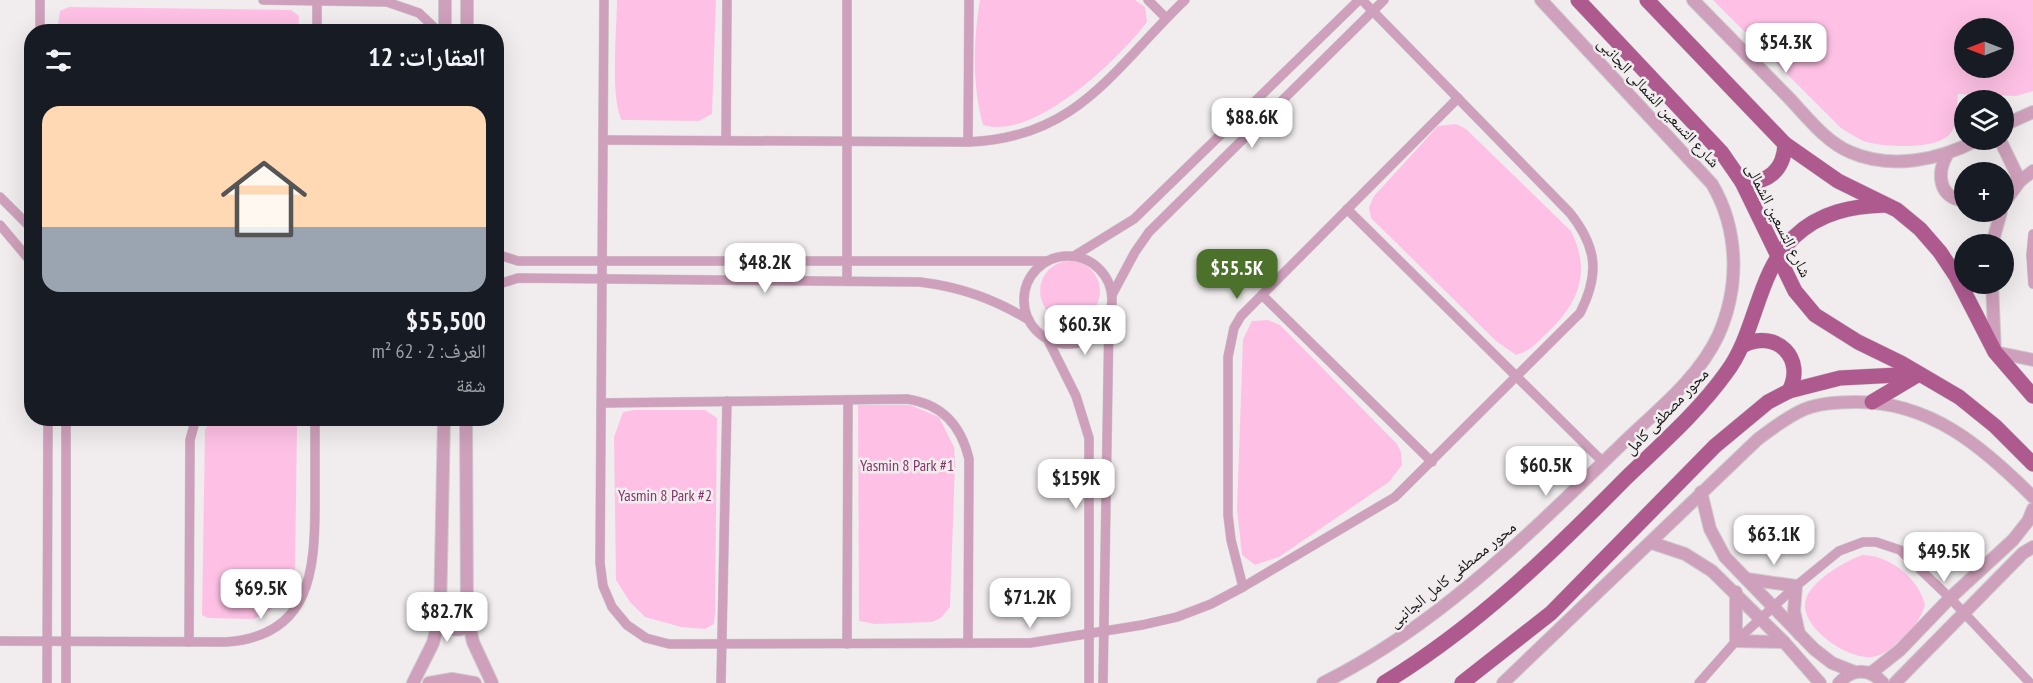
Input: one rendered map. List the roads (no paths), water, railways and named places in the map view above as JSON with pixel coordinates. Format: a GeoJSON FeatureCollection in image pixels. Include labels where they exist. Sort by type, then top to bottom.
{"type":"FeatureCollection","features":[{"type":"Feature","properties":{"kind":"main road","name":"شارع التسعين الشمالى"},"geometry":{"type":"LineString","coordinates":[[1578,0],[1699,126],[1742,182],[1796,294],[1815,315],[1858,342],[1959,397],[1995,426],[2033,464]]}},
{"type":"Feature","properties":{"kind":"main road"},"geometry":{"type":"LineString","coordinates":[[1647,0],[1785,144],[1838,181],[1886,205],[1920,229],[1940,252],[1956,276],[1995,352],[2033,396]]}},
{"type":"Feature","properties":{"kind":"main road"},"geometry":{"type":"LineString","coordinates":[[1742,182],[1753,183],[1773,174],[1784,155],[1785,144]]}},
{"type":"Feature","properties":{"kind":"main road","name":"محور مصطفى كامل"},"geometry":{"type":"LineString","coordinates":[[1384,683],[1437,648],[1523,580],[1701,404],[1725,375],[1744,345],[1758,299],[1777,258],[1795,236],[1835,212],[1854,206],[1886,205]]}},
{"type":"Feature","properties":{"kind":"main road"},"geometry":{"type":"LineString","coordinates":[[1744,345],[1762,339],[1779,344],[1786,349],[1795,365],[1795,374],[1789,391]]}},
{"type":"Feature","properties":{"kind":"main road"},"geometry":{"type":"LineString","coordinates":[[1461,683],[1551,613],[1732,430],[1768,402],[1789,391],[1840,378],[1919,374]]}},
{"type":"Feature","properties":{"kind":"main road"},"geometry":{"type":"LineString","coordinates":[[1872,402],[1919,374]]}},
{"type":"Feature","properties":{"kind":"street"},"geometry":{"type":"LineString","coordinates":[[40,0],[40,24]]}},
{"type":"Feature","properties":{"kind":"street"},"geometry":{"type":"LineString","coordinates":[[264,0],[391,1],[418,14],[430,24]]}},
{"type":"Feature","properties":{"kind":"street"},"geometry":{"type":"LineString","coordinates":[[317,0],[317,24]]}},
{"type":"Feature","properties":{"kind":"street"},"geometry":{"type":"LineString","coordinates":[[445,0],[445,24]]}},
{"type":"Feature","properties":{"kind":"street"},"geometry":{"type":"LineString","coordinates":[[466,0],[466,24]]}},
{"type":"Feature","properties":{"kind":"street"},"geometry":{"type":"LineString","coordinates":[[504,257],[518,261],[604,261],[848,261],[1046,261],[1074,256],[1134,219],[1360,0],[1570,213],[1583,230],[1592,250],[1594,272],[1590,293],[1580,313],[1395,497],[1244,587],[1211,604],[1177,617],[1030,643],[723,645],[669,644],[646,638],[627,625],[612,607],[603,586],[600,563],[604,279],[604,261],[603,140],[603,0]]}},
{"type":"Feature","properties":{"kind":"street"},"geometry":{"type":"LineString","coordinates":[[726,140],[727,0]]}},
{"type":"Feature","properties":{"kind":"street"},"geometry":{"type":"LineString","coordinates":[[847,281],[848,0]]}},
{"type":"Feature","properties":{"kind":"street"},"geometry":{"type":"LineString","coordinates":[[968,142],[969,0]]}},
{"type":"Feature","properties":{"kind":"street"},"geometry":{"type":"LineString","coordinates":[[1148,0],[1166,18]]}},
{"type":"Feature","properties":{"kind":"street"},"geometry":{"type":"LineString","coordinates":[[603,140],[968,142],[996,141],[1024,135],[1059,119],[1096,90],[1185,0]]}},
{"type":"Feature","properties":{"kind":"street"},"geometry":{"type":"LineString","coordinates":[[1103,683],[1102,632],[1109,317],[1112,294],[1134,252],[1149,232],[1384,0]]}},
{"type":"Feature","properties":{"kind":"street","name":"شارع التسعين الشمالى الجانبى"},"geometry":{"type":"LineString","coordinates":[[1541,0],[1712,184],[1728,216],[1733,274]]}},
{"type":"Feature","properties":{"kind":"street"},"geometry":{"type":"LineString","coordinates":[[1693,0],[1829,138],[1849,152],[1873,160],[1918,160],[1955,150]]}},
{"type":"Feature","properties":{"kind":"street"},"geometry":{"type":"LineString","coordinates":[[1244,587],[1234,556],[1228,515],[1228,357],[1234,328],[1241,316],[1458,98]]}},
{"type":"Feature","properties":{"kind":"street"},"geometry":{"type":"LineString","coordinates":[[2014,121],[2033,112]]}},
{"type":"Feature","properties":{"kind":"street"},"geometry":{"type":"LineString","coordinates":[[2005,150],[2019,182]]}},
{"type":"Feature","properties":{"kind":"street"},"geometry":{"type":"LineString","coordinates":[[1948,153],[1940,171],[1940,180],[1950,196],[1954,197]]}},
{"type":"Feature","properties":{"kind":"street"},"geometry":{"type":"LineString","coordinates":[[2014,189],[2033,171]]}},
{"type":"Feature","properties":{"kind":"street"},"geometry":{"type":"LineString","coordinates":[[2014,183],[2019,182]]}},
{"type":"Feature","properties":{"kind":"street"},"geometry":{"type":"LineString","coordinates":[[0,197],[24,221]]}},
{"type":"Feature","properties":{"kind":"street"},"geometry":{"type":"LineString","coordinates":[[1347,209],[1603,462]]}},
{"type":"Feature","properties":{"kind":"street"},"geometry":{"type":"LineString","coordinates":[[0,225],[24,254]]}},
{"type":"Feature","properties":{"kind":"street"},"geometry":{"type":"LineString","coordinates":[[2033,234],[2031,255],[2033,284]]}},
{"type":"Feature","properties":{"kind":"street"},"geometry":{"type":"LineString","coordinates":[[1074,256],[1088,260],[1100,269],[1108,280],[1112,294]]}},
{"type":"Feature","properties":{"kind":"street"},"geometry":{"type":"LineString","coordinates":[[1046,261],[1028,281],[1024,301],[1029,320],[1034,328],[1048,340],[1060,344],[1084,342],[1099,332],[1109,317]]}},
{"type":"Feature","properties":{"kind":"street","name":"محور مصطفى كامل الجانبى"},"geometry":{"type":"LineString","coordinates":[[1323,683],[1364,663],[1420,625],[1476,580],[1689,380],[1705,359],[1718,336],[1727,312],[1733,274]]}},
{"type":"Feature","properties":{"kind":"street"},"geometry":{"type":"LineString","coordinates":[[504,282],[518,278],[920,282],[944,285],[988,298],[1029,320]]}},
{"type":"Feature","properties":{"kind":"street"},"geometry":{"type":"LineString","coordinates":[[1992,294],[1995,352],[2033,360]]}},
{"type":"Feature","properties":{"kind":"street"},"geometry":{"type":"LineString","coordinates":[[1262,295],[1432,462]]}},
{"type":"Feature","properties":{"kind":"street"},"geometry":{"type":"LineString","coordinates":[[1048,340],[1076,396],[1089,438],[1089,683]]}},
{"type":"Feature","properties":{"kind":"street"},"geometry":{"type":"LineString","coordinates":[[602,403],[848,400],[925,402],[942,411],[955,424],[964,441],[969,459],[968,643]]}},
{"type":"Feature","properties":{"kind":"street"},"geometry":{"type":"LineString","coordinates":[[847,644],[848,400]]}},
{"type":"Feature","properties":{"kind":"street"},"geometry":{"type":"LineString","coordinates":[[721,683],[727,401]]}},
{"type":"Feature","properties":{"kind":"street"},"geometry":{"type":"LineString","coordinates":[[1503,683],[1652,543],[1701,492],[1758,439],[1791,416],[1808,408],[1872,402],[1914,410],[1955,429],[2033,497]]}},
{"type":"Feature","properties":{"kind":"street"},"geometry":{"type":"LineString","coordinates":[[47,683],[48,426]]}},
{"type":"Feature","properties":{"kind":"street"},"geometry":{"type":"LineString","coordinates":[[66,426],[66,683]]}},
{"type":"Feature","properties":{"kind":"street"},"geometry":{"type":"LineString","coordinates":[[189,642],[190,440],[194,426]]}},
{"type":"Feature","properties":{"kind":"street"},"geometry":{"type":"LineString","coordinates":[[0,641],[226,642],[255,638],[281,624],[298,604],[309,580],[315,555],[315,426]]}},
{"type":"Feature","properties":{"kind":"street"},"geometry":{"type":"LineString","coordinates":[[413,683],[433,643],[440,615],[444,426]]}},
{"type":"Feature","properties":{"kind":"street"},"geometry":{"type":"LineString","coordinates":[[466,426],[465,585],[469,625],[473,642],[492,683]]}},
{"type":"Feature","properties":{"kind":"street"},"geometry":{"type":"LineString","coordinates":[[444,450],[465,450]]}},
{"type":"Feature","properties":{"kind":"street"},"geometry":{"type":"LineString","coordinates":[[1701,492],[1716,544],[1725,557],[1800,636],[1832,663],[1855,672],[1870,673],[1883,683]]}},
{"type":"Feature","properties":{"kind":"street"},"geometry":{"type":"LineString","coordinates":[[1870,673],[1900,650],[1950,598],[2021,532],[2033,509]]}},
{"type":"Feature","properties":{"kind":"street"},"geometry":{"type":"LineString","coordinates":[[1699,683],[1760,618],[1839,551],[1863,542],[1876,542],[1900,550],[1950,598],[2030,683]]}},
{"type":"Feature","properties":{"kind":"street"},"geometry":{"type":"LineString","coordinates":[[1652,543],[1699,561],[1736,592],[1820,683]]}},
{"type":"Feature","properties":{"kind":"street"},"geometry":{"type":"LineString","coordinates":[[1895,683],[2023,553],[2033,547]]}},
{"type":"Feature","properties":{"kind":"street"},"geometry":{"type":"LineString","coordinates":[[1747,579],[1796,586]]}},
{"type":"Feature","properties":{"kind":"street"},"geometry":{"type":"LineString","coordinates":[[1796,586],[1794,611],[1800,636]]}},
{"type":"Feature","properties":{"kind":"street"},"geometry":{"type":"LineString","coordinates":[[1736,592],[1736,641]]}},
{"type":"Feature","properties":{"kind":"street"},"geometry":{"type":"LineString","coordinates":[[440,615],[442,621],[452,629],[469,625]]}},
{"type":"Feature","properties":{"kind":"street"},"geometry":{"type":"LineString","coordinates":[[1736,641],[1784,642]]}},
{"type":"Feature","properties":{"kind":"street"},"geometry":{"type":"LineString","coordinates":[[1839,683],[1855,672]]}},
{"type":"Feature","properties":{"kind":"street"},"geometry":{"type":"LineString","coordinates":[[429,683],[452,679],[475,683]]}},
{"type":"Feature","properties":{"kind":"park label","name":"Yasmin 8 Park #1"},"geometry":{"type":"Point","coordinates":[907,465]}},
{"type":"Feature","properties":{"kind":"park label","name":"Yasmin 8 Park #2"},"geometry":{"type":"Point","coordinates":[665,495]}}]}
